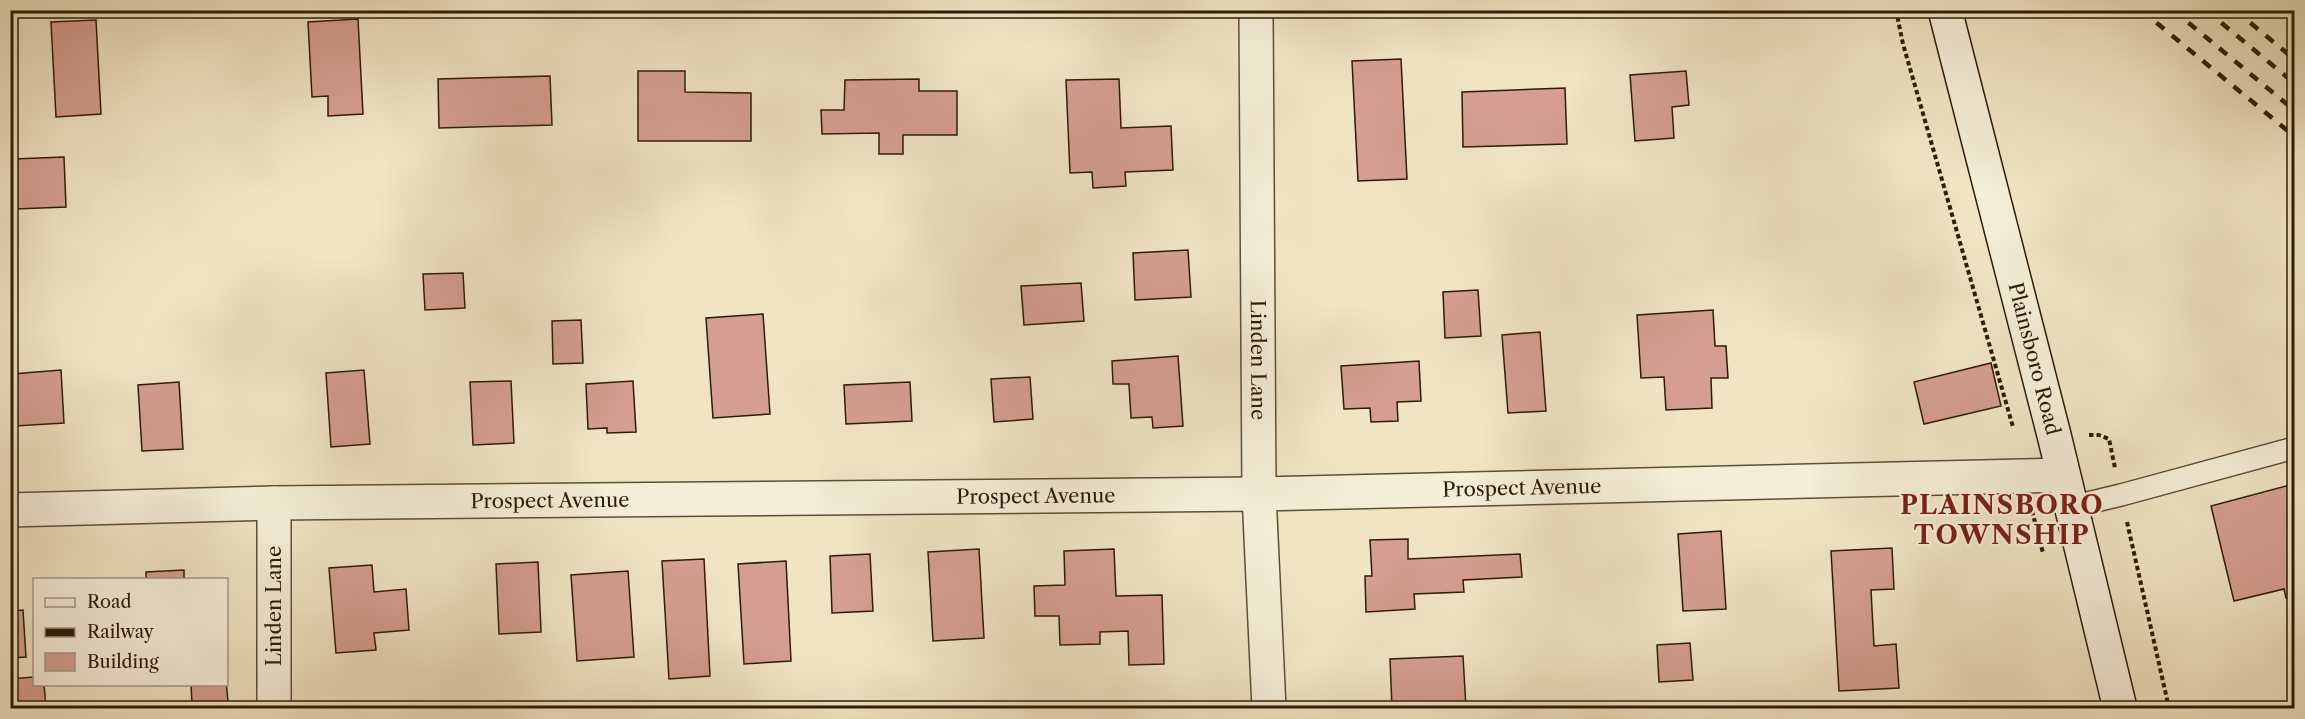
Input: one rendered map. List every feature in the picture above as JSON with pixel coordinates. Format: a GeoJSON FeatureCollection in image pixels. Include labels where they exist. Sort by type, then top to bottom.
{"type":"FeatureCollection","features":[{"type":"Feature","properties":{"kind":"street","name":"Linden Lane"},"geometry":{"type":"LineString","coordinates":[[1256,10],[1259,494],[1269,708]]}},
{"type":"Feature","properties":{"kind":"street","name":"Plainsboro Road"},"geometry":{"type":"LineString","coordinates":[[1946,10],[2054,435],[2120,708]]}},
{"type":"Feature","properties":{"kind":"street","name":"Prospect Avenue"},"geometry":{"type":"LineString","coordinates":[[10,510],[274,503],[1259,494],[2062,475]]}},
{"type":"Feature","properties":{"kind":"street","name":"Linden Lane"},"geometry":{"type":"LineString","coordinates":[[274,503],[274,708]]}},
{"type":"Feature","properties":{"kind":"lane"},"geometry":{"type":"LineString","coordinates":[[2071,507],[2295,448]]}},
{"type":"Feature","properties":{"kind":"path"},"geometry":{"type":"LineString","coordinates":[[1896,10],[1903,44],[2015,436],[2099,435],[2109,440],[2169,708]]}},
{"type":"Feature","properties":{"kind":"path"},"geometry":{"type":"LineString","coordinates":[[2024,476],[2044,554]]}},
{"type":"Feature","properties":{"kind":"building"},"geometry":{"type":"Polygon","coordinates":[[[358,19],[363,114],[328,116],[328,96],[312,97],[308,22],[358,19]]]}},
{"type":"Feature","properties":{"kind":"building"},"geometry":{"type":"Polygon","coordinates":[[[96,20],[101,114],[56,117],[51,22],[96,20]]]}},
{"type":"Feature","properties":{"kind":"building"},"geometry":{"type":"Polygon","coordinates":[[[1401,59],[1407,179],[1358,181],[1352,61],[1401,59]]]}},
{"type":"Feature","properties":{"kind":"building"},"geometry":{"type":"Polygon","coordinates":[[[638,71],[685,71],[685,92],[751,93],[751,141],[638,141],[638,71]]]}},
{"type":"Feature","properties":{"kind":"building"},"geometry":{"type":"Polygon","coordinates":[[[1686,71],[1689,105],[1672,107],[1674,138],[1635,141],[1630,75],[1686,71]]]}},
{"type":"Feature","properties":{"kind":"building"},"geometry":{"type":"Polygon","coordinates":[[[550,76],[552,125],[439,128],[438,79],[550,76]]]}},
{"type":"Feature","properties":{"kind":"building"},"geometry":{"type":"Polygon","coordinates":[[[919,79],[919,91],[957,91],[957,135],[903,135],[903,154],[879,154],[879,133],[822,134],[821,110],[844,110],[845,80],[919,79]]]}},
{"type":"Feature","properties":{"kind":"building"},"geometry":{"type":"Polygon","coordinates":[[[1119,79],[1121,128],[1171,126],[1173,170],[1125,172],[1126,186],[1093,188],[1092,172],[1070,173],[1066,80],[1119,79]]]}},
{"type":"Feature","properties":{"kind":"building"},"geometry":{"type":"Polygon","coordinates":[[[1565,88],[1567,144],[1463,147],[1462,92],[1565,88]]]}},
{"type":"Feature","properties":{"kind":"building"},"geometry":{"type":"Polygon","coordinates":[[[64,157],[66,207],[15,209],[13,159],[64,157]]]}},
{"type":"Feature","properties":{"kind":"building"},"geometry":{"type":"Polygon","coordinates":[[[1188,250],[1191,297],[1135,300],[1133,253],[1188,250]]]}},
{"type":"Feature","properties":{"kind":"building"},"geometry":{"type":"Polygon","coordinates":[[[463,273],[465,308],[425,310],[423,274],[463,273]]]}},
{"type":"Feature","properties":{"kind":"building"},"geometry":{"type":"Polygon","coordinates":[[[1081,283],[1084,321],[1024,325],[1021,286],[1081,283]]]}},
{"type":"Feature","properties":{"kind":"building"},"geometry":{"type":"Polygon","coordinates":[[[1478,290],[1481,336],[1445,338],[1443,292],[1478,290]]]}},
{"type":"Feature","properties":{"kind":"building"},"geometry":{"type":"Polygon","coordinates":[[[1713,310],[1715,346],[1726,346],[1728,378],[1711,378],[1712,408],[1666,410],[1664,377],[1641,378],[1637,315],[1713,310]]]}},
{"type":"Feature","properties":{"kind":"building"},"geometry":{"type":"Polygon","coordinates":[[[763,314],[770,414],[713,418],[706,318],[763,314]]]}},
{"type":"Feature","properties":{"kind":"building"},"geometry":{"type":"Polygon","coordinates":[[[581,320],[583,363],[553,364],[552,321],[581,320]]]}},
{"type":"Feature","properties":{"kind":"building"},"geometry":{"type":"Polygon","coordinates":[[[1540,332],[1546,411],[1508,413],[1502,335],[1540,332]]]}},
{"type":"Feature","properties":{"kind":"building"},"geometry":{"type":"Polygon","coordinates":[[[1178,356],[1183,426],[1153,428],[1152,417],[1131,418],[1129,384],[1113,384],[1112,361],[1178,356]]]}},
{"type":"Feature","properties":{"kind":"building"},"geometry":{"type":"Polygon","coordinates":[[[1419,361],[1421,401],[1397,402],[1398,421],[1371,422],[1370,408],[1344,409],[1341,366],[1419,361]]]}},
{"type":"Feature","properties":{"kind":"building"},"geometry":{"type":"Polygon","coordinates":[[[1991,363],[2001,406],[1924,424],[1914,382],[1991,363]]]}},
{"type":"Feature","properties":{"kind":"building"},"geometry":{"type":"Polygon","coordinates":[[[61,370],[64,423],[15,426],[12,374],[61,370]]]}},
{"type":"Feature","properties":{"kind":"building"},"geometry":{"type":"Polygon","coordinates":[[[364,370],[370,444],[331,447],[326,373],[364,370]]]}},
{"type":"Feature","properties":{"kind":"building"},"geometry":{"type":"Polygon","coordinates":[[[1030,377],[1033,419],[994,422],[991,379],[1030,377]]]}},
{"type":"Feature","properties":{"kind":"building"},"geometry":{"type":"Polygon","coordinates":[[[511,381],[514,443],[473,445],[470,382],[511,381]]]}},
{"type":"Feature","properties":{"kind":"building"},"geometry":{"type":"Polygon","coordinates":[[[633,381],[636,432],[607,433],[607,428],[588,429],[586,384],[633,381]]]}},
{"type":"Feature","properties":{"kind":"building"},"geometry":{"type":"Polygon","coordinates":[[[179,382],[183,449],[142,451],[138,385],[179,382]]]}},
{"type":"Feature","properties":{"kind":"building"},"geometry":{"type":"Polygon","coordinates":[[[910,382],[912,421],[846,424],[844,385],[910,382]]]}},
{"type":"Feature","properties":{"kind":"building"},"geometry":{"type":"Polygon","coordinates":[[[2294,484],[2294,603],[2286,598],[2284,589],[2234,601],[2211,506],[2294,484]]]}},
{"type":"Feature","properties":{"kind":"building"},"geometry":{"type":"Polygon","coordinates":[[[1721,531],[1726,609],[1683,611],[1678,534],[1721,531]]]}},
{"type":"Feature","properties":{"kind":"building"},"geometry":{"type":"Polygon","coordinates":[[[1408,539],[1408,559],[1520,554],[1522,577],[1463,580],[1464,592],[1414,594],[1415,609],[1366,612],[1365,576],[1372,576],[1370,540],[1408,539]]]}},
{"type":"Feature","properties":{"kind":"building"},"geometry":{"type":"Polygon","coordinates":[[[1892,548],[1894,589],[1871,590],[1874,646],[1896,644],[1899,688],[1839,691],[1831,551],[1892,548]]]}},
{"type":"Feature","properties":{"kind":"building"},"geometry":{"type":"Polygon","coordinates":[[[979,549],[984,638],[933,641],[928,552],[979,549]]]}},
{"type":"Feature","properties":{"kind":"building"},"geometry":{"type":"Polygon","coordinates":[[[1114,549],[1116,596],[1162,595],[1164,664],[1129,665],[1128,631],[1100,632],[1100,644],[1060,645],[1059,616],[1035,616],[1034,586],[1065,585],[1064,551],[1114,549]]]}},
{"type":"Feature","properties":{"kind":"building"},"geometry":{"type":"Polygon","coordinates":[[[870,554],[873,611],[832,613],[830,556],[870,554]]]}},
{"type":"Feature","properties":{"kind":"building"},"geometry":{"type":"Polygon","coordinates":[[[704,559],[710,676],[669,679],[662,561],[704,559]]]}},
{"type":"Feature","properties":{"kind":"building"},"geometry":{"type":"Polygon","coordinates":[[[786,561],[791,661],[744,664],[738,564],[786,561]]]}},
{"type":"Feature","properties":{"kind":"building"},"geometry":{"type":"Polygon","coordinates":[[[538,562],[541,632],[499,634],[496,564],[538,562]]]}},
{"type":"Feature","properties":{"kind":"building"},"geometry":{"type":"Polygon","coordinates":[[[372,565],[374,592],[406,589],[409,630],[374,633],[376,650],[336,653],[329,568],[372,565]]]}},
{"type":"Feature","properties":{"kind":"building"},"geometry":{"type":"Polygon","coordinates":[[[184,570],[184,578],[146,578],[146,572],[184,570]]]}},
{"type":"Feature","properties":{"kind":"building"},"geometry":{"type":"Polygon","coordinates":[[[628,571],[634,657],[577,661],[571,575],[628,571]]]}},
{"type":"Feature","properties":{"kind":"building"},"geometry":{"type":"Polygon","coordinates":[[[23,610],[26,657],[10,658],[10,611],[23,610]]]}},
{"type":"Feature","properties":{"kind":"building"},"geometry":{"type":"Polygon","coordinates":[[[1690,643],[1693,680],[1659,682],[1657,645],[1690,643]]]}},
{"type":"Feature","properties":{"kind":"building"},"geometry":{"type":"Polygon","coordinates":[[[1463,656],[1466,708],[1392,708],[1390,659],[1463,656]]]}},
{"type":"Feature","properties":{"kind":"building"},"geometry":{"type":"Polygon","coordinates":[[[33,677],[33,686],[44,686],[46,708],[10,708],[10,679],[33,677]]]}},
{"type":"Feature","properties":{"kind":"building"},"geometry":{"type":"Polygon","coordinates":[[[191,686],[227,686],[228,702],[192,704],[191,686]]]}},
{"type":"Feature","properties":{"kind":"railway"},"geometry":{"type":"LineString","coordinates":[[2141,10],[2294,136]]}},
{"type":"Feature","properties":{"kind":"railway"},"geometry":{"type":"LineString","coordinates":[[2173,10],[2294,110]]}},
{"type":"Feature","properties":{"kind":"railway"},"geometry":{"type":"LineString","coordinates":[[2206,10],[2294,83]]}},
{"type":"Feature","properties":{"kind":"railway"},"geometry":{"type":"LineString","coordinates":[[2235,10],[2294,59]]}},
{"type":"Feature","properties":{"kind":"district","name":"PLAINSBORO TOWNSHIP"},"geometry":{"type":"Point","coordinates":[2002,520]}}]}
